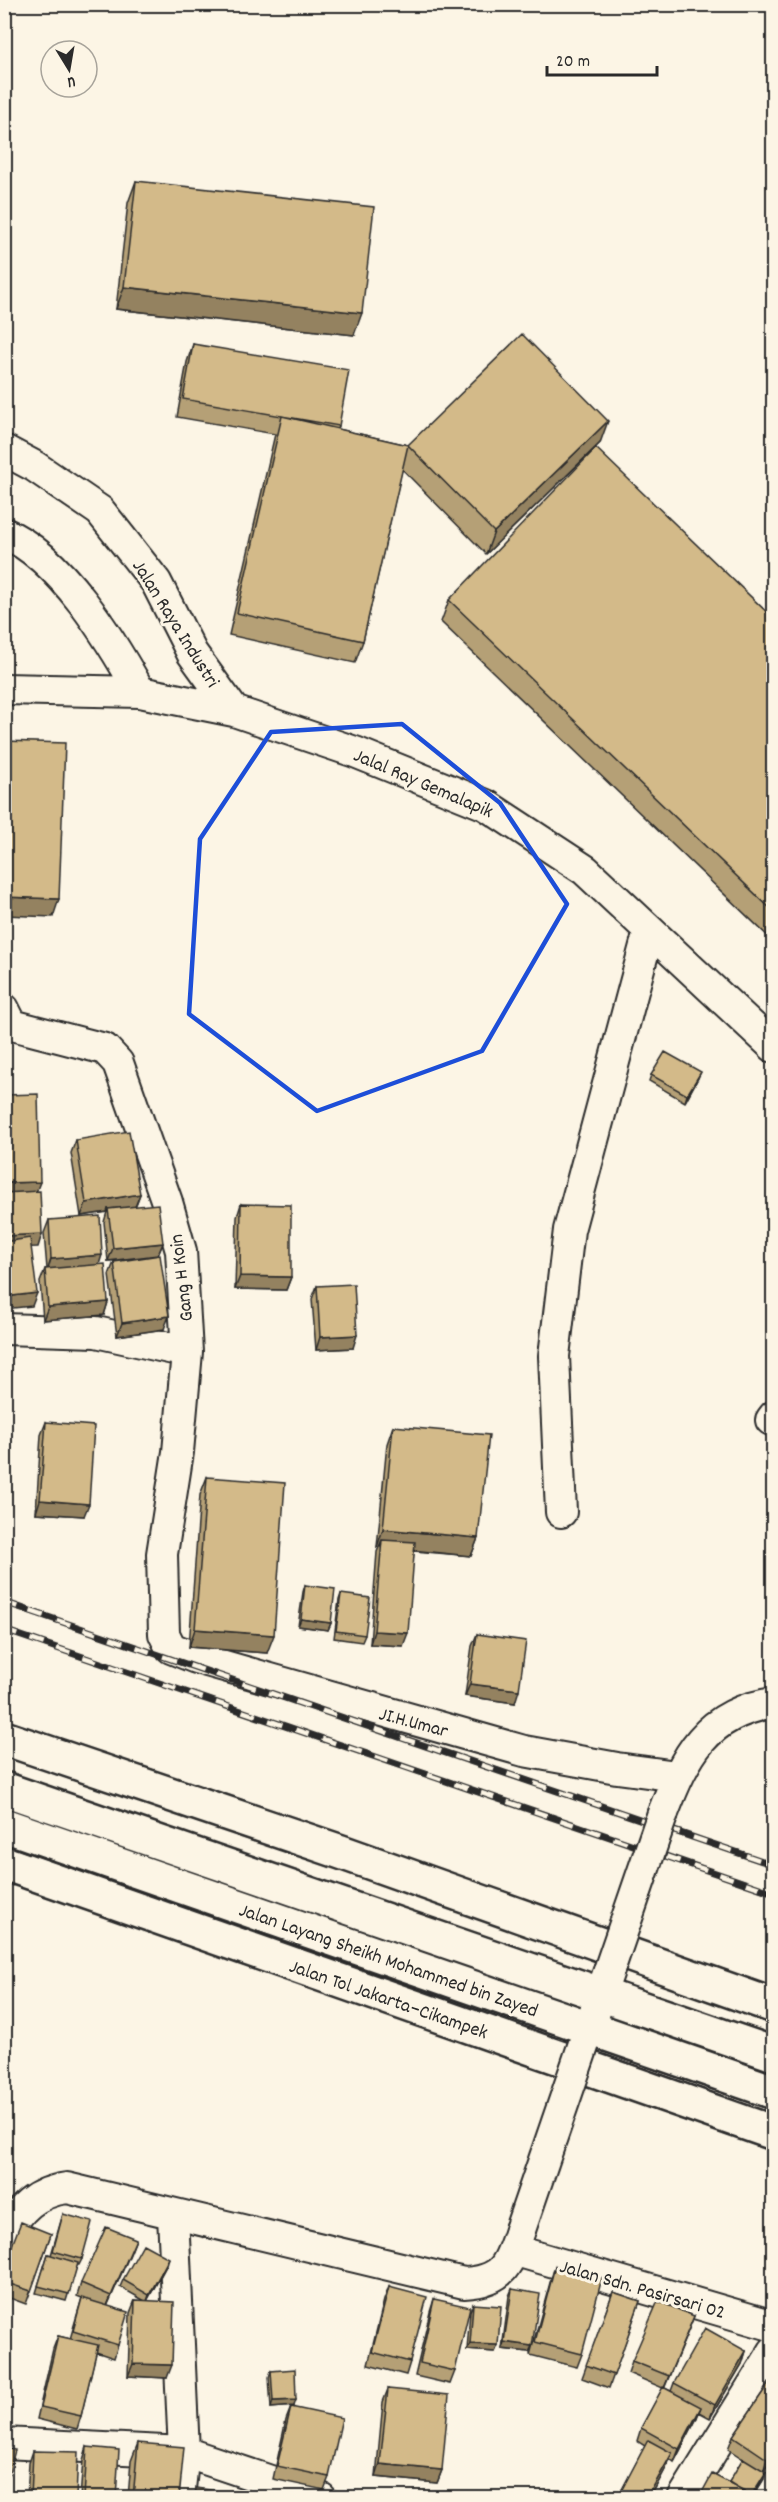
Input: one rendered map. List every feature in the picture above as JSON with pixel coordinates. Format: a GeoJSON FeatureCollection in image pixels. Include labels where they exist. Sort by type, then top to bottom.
{"type":"FeatureCollection","features":[{"type":"Feature","properties":{"kind":"highway"},"geometry":{"type":"LineString","coordinates":[[4,1738],[341,1852],[774,2006]]}},
{"type":"Feature","properties":{"kind":"highway","name":"Jalan Layang Sheikh Mohammed bin Zayed"},"geometry":{"type":"LineString","coordinates":[[4,1789],[774,2054]]}},
{"type":"Feature","properties":{"kind":"highway","name":"Jalan Layang Sheikh Mohammed bin Zayed"},"geometry":{"type":"LineString","coordinates":[[4,1825],[774,2092]]}},
{"type":"Feature","properties":{"kind":"highway","name":"Jalan Tol Jakarta–Cikampek"},"geometry":{"type":"LineString","coordinates":[[4,1863],[774,2133]]}},
{"type":"Feature","properties":{"kind":"street","name":"Jalan Raya Industri"},"geometry":{"type":"LineString","coordinates":[[4,450],[34,466],[100,511],[156,582],[192,653],[234,711]]}},
{"type":"Feature","properties":{"kind":"street"},"geometry":{"type":"LineString","coordinates":[[4,533],[20,539],[48,564],[83,602],[112,641],[140,692]]}},
{"type":"Feature","properties":{"kind":"street","name":"Jalal Ray Gemalapik"},"geometry":{"type":"LineString","coordinates":[[4,689],[140,692],[234,711],[355,752],[486,805],[585,870],[774,1047]]}},
{"type":"Feature","properties":{"kind":"street"},"geometry":{"type":"LineString","coordinates":[[561,1512],[554,1356],[569,1230],[650,931]]}},
{"type":"Feature","properties":{"kind":"street","name":"Gang H Koin"},"geometry":{"type":"LineString","coordinates":[[7,1019],[105,1049],[118,1063],[167,1202],[181,1251],[187,1352],[178,1452],[162,1554],[164,1634]]}},
{"type":"Feature","properties":{"kind":"street"},"geometry":{"type":"LineString","coordinates":[[4,1329],[96,1332],[187,1352]]}},
{"type":"Feature","properties":{"kind":"street","name":"JI.H.Umar"},"geometry":{"type":"LineString","coordinates":[[164,1634],[171,1648],[196,1658],[363,1707],[524,1751],[616,1768],[677,1776]]}},
{"type":"Feature","properties":{"kind":"street"},"geometry":{"type":"LineString","coordinates":[[4,2236],[25,2205],[54,2190],[67,2188],[464,2283],[480,2282],[500,2273],[517,2240],[677,1776],[689,1754],[712,1730],[740,1711],[774,1703]]}},
{"type":"Feature","properties":{"kind":"street"},"geometry":{"type":"LineString","coordinates":[[173,2215],[184,2452],[180,2498]]}},
{"type":"Feature","properties":{"kind":"street","name":"Jalan Sdn. Pasirsari 02"},"geometry":{"type":"LineString","coordinates":[[517,2240],[774,2326]]}},
{"type":"Feature","properties":{"kind":"street"},"geometry":{"type":"LineString","coordinates":[[683,2498],[774,2352]]}},
{"type":"Feature","properties":{"kind":"street"},"geometry":{"type":"LineString","coordinates":[[4,2443],[184,2452],[321,2498]]}},
{"type":"Feature","properties":{"kind":"highlighted area"},"geometry":{"type":"Polygon","coordinates":[[[402,724],[500,803],[567,904],[482,1051],[317,1111],[189,1014],[200,839],[271,732],[402,724]]]}},
{"type":"Feature","properties":{"kind":"building"},"geometry":{"type":"Polygon","coordinates":[[[136,181],[374,207],[362,313],[124,287],[136,181]]]}},
{"type":"Feature","properties":{"kind":"building"},"geometry":{"type":"Polygon","coordinates":[[[522,334],[608,421],[494,532],[408,445],[522,334]]]}},
{"type":"Feature","properties":{"kind":"building"},"geometry":{"type":"Polygon","coordinates":[[[193,344],[349,370],[339,426],[183,399],[193,344]]]}},
{"type":"Feature","properties":{"kind":"building"},"geometry":{"type":"Polygon","coordinates":[[[282,416],[408,445],[363,641],[237,613],[282,416]]]}},
{"type":"Feature","properties":{"kind":"building"},"geometry":{"type":"Polygon","coordinates":[[[596,448],[774,619],[774,912],[449,600],[596,448]]]}},
{"type":"Feature","properties":{"kind":"building"},"geometry":{"type":"Polygon","coordinates":[[[4,574],[8,574],[4,593],[4,574]]]}},
{"type":"Feature","properties":{"kind":"building"},"geometry":{"type":"Polygon","coordinates":[[[4,741],[65,743],[59,899],[4,897],[4,741]]]}},
{"type":"Feature","properties":{"kind":"building"},"geometry":{"type":"Polygon","coordinates":[[[665,1052],[701,1072],[687,1095],[651,1075],[665,1052]]]}},
{"type":"Feature","properties":{"kind":"building"},"geometry":{"type":"Polygon","coordinates":[[[38,1094],[40,1182],[4,1183],[4,1095],[38,1094]]]}},
{"type":"Feature","properties":{"kind":"building"},"geometry":{"type":"Polygon","coordinates":[[[129,1131],[140,1194],[86,1203],[76,1140],[129,1131]]]}},
{"type":"Feature","properties":{"kind":"building"},"geometry":{"type":"Polygon","coordinates":[[[40,1191],[42,1234],[4,1236],[4,1193],[40,1191]]]}},
{"type":"Feature","properties":{"kind":"building"},"geometry":{"type":"Polygon","coordinates":[[[158,1204],[163,1243],[113,1248],[108,1209],[158,1204]]]}},
{"type":"Feature","properties":{"kind":"building"},"geometry":{"type":"Polygon","coordinates":[[[241,1204],[291,1205],[291,1277],[240,1276],[241,1204]]]}},
{"type":"Feature","properties":{"kind":"building"},"geometry":{"type":"Polygon","coordinates":[[[100,1216],[102,1255],[51,1259],[49,1220],[100,1216]]]}},
{"type":"Feature","properties":{"kind":"building"},"geometry":{"type":"Polygon","coordinates":[[[30,1238],[37,1293],[4,1297],[4,1242],[30,1238]]]}},
{"type":"Feature","properties":{"kind":"building"},"geometry":{"type":"Polygon","coordinates":[[[160,1255],[169,1316],[122,1323],[114,1262],[160,1255]]]}},
{"type":"Feature","properties":{"kind":"building"},"geometry":{"type":"Polygon","coordinates":[[[105,1264],[108,1302],[48,1307],[45,1269],[105,1264]]]}},
{"type":"Feature","properties":{"kind":"building"},"geometry":{"type":"Polygon","coordinates":[[[354,1284],[357,1335],[320,1337],[317,1286],[354,1284]]]}},
{"type":"Feature","properties":{"kind":"building"},"geometry":{"type":"Polygon","coordinates":[[[4,1390],[9,1391],[4,1409],[4,1390]]]}},
{"type":"Feature","properties":{"kind":"building"},"geometry":{"type":"Polygon","coordinates":[[[46,1422],[94,1426],[89,1504],[40,1500],[46,1422]]]}},
{"type":"Feature","properties":{"kind":"building"},"geometry":{"type":"Polygon","coordinates":[[[393,1426],[489,1435],[478,1538],[383,1529],[393,1426]]]}},
{"type":"Feature","properties":{"kind":"building"},"geometry":{"type":"Polygon","coordinates":[[[207,1477],[285,1483],[274,1635],[195,1629],[207,1477]]]}},
{"type":"Feature","properties":{"kind":"building"},"geometry":{"type":"Polygon","coordinates":[[[382,1540],[415,1542],[408,1633],[374,1631],[382,1540]]]}},
{"type":"Feature","properties":{"kind":"building"},"geometry":{"type":"Polygon","coordinates":[[[305,1585],[335,1589],[331,1623],[301,1619],[305,1585]]]}},
{"type":"Feature","properties":{"kind":"building"},"geometry":{"type":"Polygon","coordinates":[[[341,1594],[370,1598],[365,1635],[336,1631],[341,1594]]]}},
{"type":"Feature","properties":{"kind":"building"},"geometry":{"type":"Polygon","coordinates":[[[477,1634],[526,1641],[519,1690],[470,1684],[477,1634]]]}},
{"type":"Feature","properties":{"kind":"building"},"geometry":{"type":"Polygon","coordinates":[[[63,2214],[92,2222],[82,2259],[53,2251],[63,2214]]]}},
{"type":"Feature","properties":{"kind":"building"},"geometry":{"type":"Polygon","coordinates":[[[21,2222],[51,2234],[31,2291],[4,2282],[4,2266],[21,2222]]]}},
{"type":"Feature","properties":{"kind":"building"},"geometry":{"type":"Polygon","coordinates":[[[106,2227],[136,2239],[111,2296],[81,2283],[106,2227]]]}},
{"type":"Feature","properties":{"kind":"building"},"geometry":{"type":"Polygon","coordinates":[[[143,2244],[169,2258],[149,2295],[123,2280],[143,2244]]]}},
{"type":"Feature","properties":{"kind":"building"},"geometry":{"type":"Polygon","coordinates":[[[48,2254],[78,2263],[69,2294],[38,2286],[48,2254]]]}},
{"type":"Feature","properties":{"kind":"building"},"geometry":{"type":"Polygon","coordinates":[[[555,2266],[602,2278],[582,2354],[535,2342],[555,2266]]]}},
{"type":"Feature","properties":{"kind":"building"},"geometry":{"type":"Polygon","coordinates":[[[389,2287],[427,2297],[410,2362],[372,2352],[389,2287]]]}},
{"type":"Feature","properties":{"kind":"building"},"geometry":{"type":"Polygon","coordinates":[[[512,2289],[540,2294],[532,2346],[504,2342],[512,2289]]]}},
{"type":"Feature","properties":{"kind":"building"},"geometry":{"type":"Polygon","coordinates":[[[613,2292],[640,2301],[614,2375],[586,2365],[613,2292]]]}},
{"type":"Feature","properties":{"kind":"building"},"geometry":{"type":"Polygon","coordinates":[[[82,2298],[128,2312],[118,2345],[73,2331],[82,2298]]]}},
{"type":"Feature","properties":{"kind":"building"},"geometry":{"type":"Polygon","coordinates":[[[434,2299],[470,2307],[455,2371],[420,2363],[434,2299]]]}},
{"type":"Feature","properties":{"kind":"building"},"geometry":{"type":"Polygon","coordinates":[[[135,2300],[174,2302],[172,2365],[133,2364],[135,2300]]]}},
{"type":"Feature","properties":{"kind":"building"},"geometry":{"type":"Polygon","coordinates":[[[658,2301],[694,2316],[669,2376],[632,2361],[658,2301]]]}},
{"type":"Feature","properties":{"kind":"building"},"geometry":{"type":"Polygon","coordinates":[[[473,2304],[501,2306],[498,2345],[470,2344],[473,2304]]]}},
{"type":"Feature","properties":{"kind":"building"},"geometry":{"type":"Polygon","coordinates":[[[705,2328],[746,2351],[715,2405],[674,2383],[705,2328]]]}},
{"type":"Feature","properties":{"kind":"building"},"geometry":{"type":"Polygon","coordinates":[[[58,2336],[98,2345],[81,2416],[41,2407],[58,2336]]]}},
{"type":"Feature","properties":{"kind":"building"},"geometry":{"type":"Polygon","coordinates":[[[295,2369],[296,2400],[273,2401],[271,2371],[295,2369]]]}},
{"type":"Feature","properties":{"kind":"building"},"geometry":{"type":"Polygon","coordinates":[[[774,2376],[774,2450],[767,2459],[733,2436],[774,2376]]]}},
{"type":"Feature","properties":{"kind":"building"},"geometry":{"type":"Polygon","coordinates":[[[663,2387],[701,2407],[679,2449],[641,2428],[663,2387]]]}},
{"type":"Feature","properties":{"kind":"building"},"geometry":{"type":"Polygon","coordinates":[[[388,2389],[449,2395],[442,2470],[380,2464],[388,2389]]]}},
{"type":"Feature","properties":{"kind":"building"},"geometry":{"type":"Polygon","coordinates":[[[291,2407],[342,2418],[329,2477],[277,2466],[291,2407]]]}},
{"type":"Feature","properties":{"kind":"building"},"geometry":{"type":"Polygon","coordinates":[[[648,2440],[672,2453],[647,2498],[622,2498],[619,2495],[648,2440]]]}},
{"type":"Feature","properties":{"kind":"building"},"geometry":{"type":"Polygon","coordinates":[[[138,2443],[184,2447],[179,2498],[133,2498],[138,2443]]]}},
{"type":"Feature","properties":{"kind":"building"},"geometry":{"type":"Polygon","coordinates":[[[87,2447],[119,2450],[116,2498],[84,2498],[87,2447]]]}},
{"type":"Feature","properties":{"kind":"building"},"geometry":{"type":"Polygon","coordinates":[[[4,2448],[15,2450],[4,2492],[4,2448]]]}},
{"type":"Feature","properties":{"kind":"building"},"geometry":{"type":"Polygon","coordinates":[[[33,2451],[78,2452],[76,2498],[31,2498],[33,2451]]]}},
{"type":"Feature","properties":{"kind":"building"},"geometry":{"type":"Polygon","coordinates":[[[743,2458],[766,2472],[751,2496],[729,2482],[743,2458]]]}},
{"type":"Feature","properties":{"kind":"building"},"geometry":{"type":"Polygon","coordinates":[[[712,2474],[745,2491],[741,2498],[699,2498],[712,2474]]]}},
{"type":"Feature","properties":{"kind":"building"},"geometry":{"type":"Polygon","coordinates":[[[196,2488],[243,2495],[243,2498],[195,2498],[196,2488]]]}},
{"type":"Feature","properties":{"kind":"railway"},"geometry":{"type":"LineString","coordinates":[[4,1602],[774,1865]]}},
{"type":"Feature","properties":{"kind":"railway"},"geometry":{"type":"LineString","coordinates":[[4,1630],[774,1893]]}}]}
